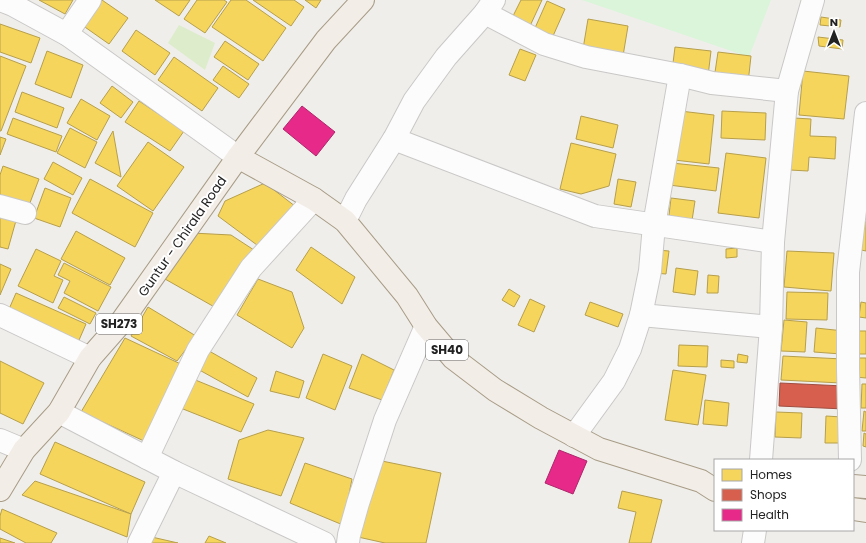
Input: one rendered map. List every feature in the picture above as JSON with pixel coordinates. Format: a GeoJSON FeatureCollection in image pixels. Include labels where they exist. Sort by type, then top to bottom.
{"type":"FeatureCollection","features":[{"type":"Feature","properties":{"kind":"main road","name":"Guntur - Chirala Road"},"geometry":{"type":"LineString","coordinates":[[0,490],[24,450],[58,412],[90,358],[119,324],[238,157],[326,40],[363,0]]}},
{"type":"Feature","properties":{"kind":"main road","name":"SH40"},"geometry":{"type":"LineString","coordinates":[[238,157],[314,199],[345,221],[407,296],[426,326],[454,358],[495,390],[541,418],[599,449],[710,483]]}},
{"type":"Feature","properties":{"kind":"main road"},"geometry":{"type":"LineString","coordinates":[[854,486],[866,487]]}},
{"type":"Feature","properties":{"kind":"main road"},"geometry":{"type":"LineString","coordinates":[[854,510],[866,511]]}},
{"type":"Feature","properties":{"kind":"street"},"geometry":{"type":"LineString","coordinates":[[68,35],[72,26],[90,0]]}},
{"type":"Feature","properties":{"kind":"street"},"geometry":{"type":"LineString","coordinates":[[761,459],[771,327],[773,242],[787,91],[812,0]]}},
{"type":"Feature","properties":{"kind":"street"},"geometry":{"type":"LineString","coordinates":[[9,2],[68,35],[238,157]]}},
{"type":"Feature","properties":{"kind":"street"},"geometry":{"type":"LineString","coordinates":[[345,221],[356,199],[394,139],[418,95],[446,57],[489,6],[544,44],[586,58],[712,82],[787,91]]}},
{"type":"Feature","properties":{"kind":"street"},"geometry":{"type":"LineString","coordinates":[[574,436],[614,381],[630,349],[641,315],[650,271],[654,225],[680,75]]}},
{"type":"Feature","properties":{"kind":"street"},"geometry":{"type":"LineString","coordinates":[[850,459],[848,272],[860,211],[866,113]]}},
{"type":"Feature","properties":{"kind":"street"},"geometry":{"type":"LineString","coordinates":[[394,139],[595,216],[773,242]]}},
{"type":"Feature","properties":{"kind":"street"},"geometry":{"type":"LineString","coordinates":[[146,458],[198,350],[247,274],[314,199]]}},
{"type":"Feature","properties":{"kind":"street"},"geometry":{"type":"LineString","coordinates":[[0,206],[25,213]]}},
{"type":"Feature","properties":{"kind":"street"},"geometry":{"type":"LineString","coordinates":[[0,315],[90,358]]}},
{"type":"Feature","properties":{"kind":"street"},"geometry":{"type":"LineString","coordinates":[[641,315],[771,327]]}},
{"type":"Feature","properties":{"kind":"street"},"geometry":{"type":"LineString","coordinates":[[348,543],[358,503],[385,420],[426,326]]}},
{"type":"Feature","properties":{"kind":"street"},"geometry":{"type":"LineString","coordinates":[[58,412],[174,472],[287,536],[324,543]]}},
{"type":"Feature","properties":{"kind":"street"},"geometry":{"type":"LineString","coordinates":[[0,440],[24,450]]}},
{"type":"Feature","properties":{"kind":"street"},"geometry":{"type":"LineString","coordinates":[[138,543],[174,472]]}},
{"type":"Feature","properties":{"kind":"street"},"geometry":{"type":"LineString","coordinates":[[753,543],[755,531]]}},
{"type":"Feature","properties":{"kind":"green space"},"geometry":{"type":"Polygon","coordinates":[[[582,0],[771,0],[749,57],[582,0]]]}},
{"type":"Feature","properties":{"kind":"green space"},"geometry":{"type":"Polygon","coordinates":[[[179,25],[215,43],[205,70],[168,43],[179,25]]]}},
{"type":"Feature","properties":{"kind":"building: Homes"},"geometry":{"type":"Polygon","coordinates":[[[39,0],[73,0],[65,14],[39,0]]]}},
{"type":"Feature","properties":{"kind":"building: Homes"},"geometry":{"type":"Polygon","coordinates":[[[99,0],[102,0],[128,18],[109,44],[82,25],[99,0]]]}},
{"type":"Feature","properties":{"kind":"building: Homes"},"geometry":{"type":"Polygon","coordinates":[[[155,0],[190,0],[179,16],[155,0]]]}},
{"type":"Feature","properties":{"kind":"building: Homes"},"geometry":{"type":"Polygon","coordinates":[[[197,0],[224,0],[227,2],[205,33],[184,19],[197,0]]]}},
{"type":"Feature","properties":{"kind":"building: Homes"},"geometry":{"type":"Polygon","coordinates":[[[231,0],[246,0],[286,28],[263,61],[212,27],[231,0]]]}},
{"type":"Feature","properties":{"kind":"building: Homes"},"geometry":{"type":"Polygon","coordinates":[[[253,0],[294,0],[304,7],[291,26],[253,0]]]}},
{"type":"Feature","properties":{"kind":"building: Homes"},"geometry":{"type":"Polygon","coordinates":[[[305,0],[321,0],[316,8],[305,0]]]}},
{"type":"Feature","properties":{"kind":"building: Homes"},"geometry":{"type":"Polygon","coordinates":[[[521,0],[542,0],[530,26],[512,18],[521,0]]]}},
{"type":"Feature","properties":{"kind":"building: Homes"},"geometry":{"type":"Polygon","coordinates":[[[547,1],[565,9],[553,36],[535,28],[547,1]]]}},
{"type":"Feature","properties":{"kind":"building: Homes"},"geometry":{"type":"Polygon","coordinates":[[[821,17],[841,20],[840,27],[820,25],[821,17]]]}},
{"type":"Feature","properties":{"kind":"building: Homes"},"geometry":{"type":"Polygon","coordinates":[[[588,19],[628,26],[623,56],[583,49],[588,19]]]}},
{"type":"Feature","properties":{"kind":"building: Homes"},"geometry":{"type":"Polygon","coordinates":[[[0,24],[40,38],[31,63],[0,52],[0,24]]]}},
{"type":"Feature","properties":{"kind":"building: Homes"},"geometry":{"type":"Polygon","coordinates":[[[136,30],[170,53],[155,75],[122,51],[136,30]]]}},
{"type":"Feature","properties":{"kind":"building: Homes"},"geometry":{"type":"Polygon","coordinates":[[[818,37],[843,40],[842,49],[819,46],[818,37]]]}},
{"type":"Feature","properties":{"kind":"building: Homes"},"geometry":{"type":"Polygon","coordinates":[[[225,41],[259,64],[248,80],[214,57],[225,41]]]}},
{"type":"Feature","properties":{"kind":"building: Homes"},"geometry":{"type":"Polygon","coordinates":[[[675,47],[711,51],[708,76],[672,71],[675,47]]]}},
{"type":"Feature","properties":{"kind":"building: Homes"},"geometry":{"type":"Polygon","coordinates":[[[520,49],[536,55],[525,81],[509,75],[520,49]]]}},
{"type":"Feature","properties":{"kind":"building: Homes"},"geometry":{"type":"Polygon","coordinates":[[[47,51],[83,65],[71,98],[35,84],[47,51]]]}},
{"type":"Feature","properties":{"kind":"building: Homes"},"geometry":{"type":"Polygon","coordinates":[[[718,52],[751,56],[748,83],[714,79],[718,52]]]}},
{"type":"Feature","properties":{"kind":"building: Homes"},"geometry":{"type":"Polygon","coordinates":[[[0,56],[26,66],[1,131],[0,131],[0,56]]]}},
{"type":"Feature","properties":{"kind":"building: Homes"},"geometry":{"type":"Polygon","coordinates":[[[174,57],[218,88],[202,111],[158,80],[174,57]]]}},
{"type":"Feature","properties":{"kind":"building: Homes"},"geometry":{"type":"Polygon","coordinates":[[[223,66],[249,84],[239,98],[213,80],[223,66]]]}},
{"type":"Feature","properties":{"kind":"building: Homes"},"geometry":{"type":"Polygon","coordinates":[[[803,71],[849,76],[844,119],[799,115],[803,71]]]}},
{"type":"Feature","properties":{"kind":"building: Homes"},"geometry":{"type":"Polygon","coordinates":[[[112,86],[133,102],[121,118],[100,103],[112,86]]]}},
{"type":"Feature","properties":{"kind":"building: Homes"},"geometry":{"type":"Polygon","coordinates":[[[22,92],[64,108],[57,128],[15,112],[22,92]]]}},
{"type":"Feature","properties":{"kind":"building: Homes"},"geometry":{"type":"Polygon","coordinates":[[[81,99],[110,116],[97,140],[67,123],[81,99]]]}},
{"type":"Feature","properties":{"kind":"building: Homes"},"geometry":{"type":"Polygon","coordinates":[[[139,101],[184,131],[170,151],[125,122],[139,101]]]}},
{"type":"Feature","properties":{"kind":"building: Homes"},"geometry":{"type":"Polygon","coordinates":[[[680,111],[714,115],[709,164],[674,160],[680,111]]]}},
{"type":"Feature","properties":{"kind":"building: Homes"},"geometry":{"type":"Polygon","coordinates":[[[722,111],[766,113],[765,140],[721,138],[722,111]]]}},
{"type":"Feature","properties":{"kind":"building: Homes"},"geometry":{"type":"Polygon","coordinates":[[[581,116],[618,125],[613,148],[576,139],[581,116]]]}},
{"type":"Feature","properties":{"kind":"building: Homes"},"geometry":{"type":"Polygon","coordinates":[[[13,118],[62,136],[56,152],[7,134],[13,118]]]}},
{"type":"Feature","properties":{"kind":"building: Homes"},"geometry":{"type":"Polygon","coordinates":[[[794,118],[811,119],[810,136],[836,137],[835,159],[809,157],[808,171],[790,170],[794,118]]]}},
{"type":"Feature","properties":{"kind":"building: Homes"},"geometry":{"type":"Polygon","coordinates":[[[70,128],[97,142],[85,168],[57,153],[70,128]]]}},
{"type":"Feature","properties":{"kind":"building: Homes"},"geometry":{"type":"Polygon","coordinates":[[[113,131],[121,177],[95,163],[113,131]]]}},
{"type":"Feature","properties":{"kind":"building: Homes"},"geometry":{"type":"Polygon","coordinates":[[[0,137],[6,139],[0,155],[0,137]]]}},
{"type":"Feature","properties":{"kind":"building: Homes"},"geometry":{"type":"Polygon","coordinates":[[[148,142],[184,167],[153,211],[117,186],[148,142]]]}},
{"type":"Feature","properties":{"kind":"building: Homes"},"geometry":{"type":"Polygon","coordinates":[[[571,143],[616,154],[609,186],[581,194],[560,189],[571,143]]]}},
{"type":"Feature","properties":{"kind":"building: Homes"},"geometry":{"type":"Polygon","coordinates":[[[726,153],[766,158],[759,218],[718,213],[726,153]]]}},
{"type":"Feature","properties":{"kind":"building: Homes"},"geometry":{"type":"Polygon","coordinates":[[[53,162],[82,178],[73,195],[44,179],[53,162]]]}},
{"type":"Feature","properties":{"kind":"building: Homes"},"geometry":{"type":"Polygon","coordinates":[[[672,163],[719,168],[716,191],[669,185],[672,163]]]}},
{"type":"Feature","properties":{"kind":"building: Homes"},"geometry":{"type":"Polygon","coordinates":[[[3,166],[39,179],[28,208],[0,198],[0,175],[3,166]]]}},
{"type":"Feature","properties":{"kind":"building: Homes"},"geometry":{"type":"Polygon","coordinates":[[[90,179],[153,213],[135,247],[72,213],[90,179]]]}},
{"type":"Feature","properties":{"kind":"building: Homes"},"geometry":{"type":"Polygon","coordinates":[[[618,179],[636,182],[631,207],[614,204],[618,179]]]}},
{"type":"Feature","properties":{"kind":"building: Homes"},"geometry":{"type":"Polygon","coordinates":[[[265,183],[300,210],[261,248],[218,216],[225,201],[265,183]]]}},
{"type":"Feature","properties":{"kind":"building: Homes"},"geometry":{"type":"Polygon","coordinates":[[[45,188],[71,198],[60,227],[34,218],[45,188]]]}},
{"type":"Feature","properties":{"kind":"building: Homes"},"geometry":{"type":"Polygon","coordinates":[[[671,198],[695,201],[691,227],[668,224],[671,198]]]}},
{"type":"Feature","properties":{"kind":"building: Homes"},"geometry":{"type":"Polygon","coordinates":[[[0,212],[17,217],[8,249],[0,247],[0,212]]]}},
{"type":"Feature","properties":{"kind":"building: Homes"},"geometry":{"type":"Polygon","coordinates":[[[860,221],[866,222],[866,251],[856,249],[860,221]]]}},
{"type":"Feature","properties":{"kind":"building: Homes"},"geometry":{"type":"Polygon","coordinates":[[[76,231],[125,258],[110,285],[61,259],[76,231]]]}},
{"type":"Feature","properties":{"kind":"building: Homes"},"geometry":{"type":"Polygon","coordinates":[[[192,233],[231,235],[257,252],[218,309],[165,279],[192,233]]]}},
{"type":"Feature","properties":{"kind":"building: Homes"},"geometry":{"type":"Polygon","coordinates":[[[311,247],[355,277],[342,304],[296,270],[311,247]]]}},
{"type":"Feature","properties":{"kind":"building: Homes"},"geometry":{"type":"Polygon","coordinates":[[[737,248],[737,257],[726,258],[726,249],[737,248]]]}},
{"type":"Feature","properties":{"kind":"building: Homes"},"geometry":{"type":"Polygon","coordinates":[[[36,249],[61,261],[54,276],[63,280],[53,303],[18,286],[36,249]]]}},
{"type":"Feature","properties":{"kind":"building: Homes"},"geometry":{"type":"Polygon","coordinates":[[[657,250],[669,251],[666,274],[654,273],[657,250]]]}},
{"type":"Feature","properties":{"kind":"building: Homes"},"geometry":{"type":"Polygon","coordinates":[[[787,251],[834,253],[831,291],[784,287],[787,251]]]}},
{"type":"Feature","properties":{"kind":"building: Homes"},"geometry":{"type":"Polygon","coordinates":[[[64,263],[111,287],[98,311],[64,293],[70,281],[58,275],[64,263]]]}},
{"type":"Feature","properties":{"kind":"building: Homes"},"geometry":{"type":"Polygon","coordinates":[[[0,264],[11,269],[0,295],[0,264]]]}},
{"type":"Feature","properties":{"kind":"building: Homes"},"geometry":{"type":"Polygon","coordinates":[[[676,268],[698,271],[695,295],[673,292],[676,268]]]}},
{"type":"Feature","properties":{"kind":"building: Homes"},"geometry":{"type":"Polygon","coordinates":[[[708,275],[719,276],[718,293],[707,293],[708,275]]]}},
{"type":"Feature","properties":{"kind":"building: Homes"},"geometry":{"type":"Polygon","coordinates":[[[258,279],[292,292],[304,328],[292,348],[237,315],[258,279]]]}},
{"type":"Feature","properties":{"kind":"building: Homes"},"geometry":{"type":"Polygon","coordinates":[[[509,289],[520,296],[514,307],[502,300],[509,289]]]}},
{"type":"Feature","properties":{"kind":"building: Homes"},"geometry":{"type":"Polygon","coordinates":[[[787,292],[828,293],[827,320],[786,319],[787,292]]]}},
{"type":"Feature","properties":{"kind":"building: Homes"},"geometry":{"type":"Polygon","coordinates":[[[16,293],[86,324],[76,347],[6,316],[16,293]]]}},
{"type":"Feature","properties":{"kind":"building: Homes"},"geometry":{"type":"Polygon","coordinates":[[[64,297],[96,313],[90,324],[58,308],[64,297]]]}},
{"type":"Feature","properties":{"kind":"building: Homes"},"geometry":{"type":"Polygon","coordinates":[[[530,299],[545,306],[534,332],[518,325],[530,299]]]}},
{"type":"Feature","properties":{"kind":"building: Homes"},"geometry":{"type":"Polygon","coordinates":[[[590,302],[623,314],[618,327],[585,315],[590,302]]]}},
{"type":"Feature","properties":{"kind":"building: Homes"},"geometry":{"type":"Polygon","coordinates":[[[861,302],[866,303],[866,318],[859,317],[861,302]]]}},
{"type":"Feature","properties":{"kind":"building: Homes"},"geometry":{"type":"Polygon","coordinates":[[[148,307],[196,336],[177,361],[131,336],[148,307]]]}},
{"type":"Feature","properties":{"kind":"building: Homes"},"geometry":{"type":"Polygon","coordinates":[[[784,320],[807,322],[805,352],[781,351],[784,320]]]}},
{"type":"Feature","properties":{"kind":"building: Homes"},"geometry":{"type":"Polygon","coordinates":[[[816,328],[844,331],[841,354],[814,352],[816,328]]]}},
{"type":"Feature","properties":{"kind":"building: Homes"},"geometry":{"type":"Polygon","coordinates":[[[859,331],[866,331],[866,354],[857,354],[859,331]]]}},
{"type":"Feature","properties":{"kind":"building: Homes"},"geometry":{"type":"Polygon","coordinates":[[[125,338],[185,366],[144,441],[81,412],[125,338]]]}},
{"type":"Feature","properties":{"kind":"building: Homes"},"geometry":{"type":"Polygon","coordinates":[[[679,345],[708,346],[707,367],[678,366],[679,345]]]}},
{"type":"Feature","properties":{"kind":"building: Homes"},"geometry":{"type":"Polygon","coordinates":[[[202,347],[257,378],[248,397],[194,367],[202,347]]]}},
{"type":"Feature","properties":{"kind":"building: Homes"},"geometry":{"type":"Polygon","coordinates":[[[323,354],[352,366],[335,410],[306,398],[323,354]]]}},
{"type":"Feature","properties":{"kind":"building: Homes"},"geometry":{"type":"Polygon","coordinates":[[[362,354],[394,370],[382,400],[349,388],[362,354]]]}},
{"type":"Feature","properties":{"kind":"building: Homes"},"geometry":{"type":"Polygon","coordinates":[[[738,354],[748,356],[747,363],[737,362],[738,354]]]}},
{"type":"Feature","properties":{"kind":"building: Homes"},"geometry":{"type":"Polygon","coordinates":[[[783,356],[843,359],[841,383],[781,380],[783,356]]]}},
{"type":"Feature","properties":{"kind":"building: Homes"},"geometry":{"type":"Polygon","coordinates":[[[857,358],[866,358],[866,378],[855,377],[857,358]]]}},
{"type":"Feature","properties":{"kind":"building: Homes"},"geometry":{"type":"Polygon","coordinates":[[[721,360],[734,361],[734,368],[721,367],[721,360]]]}},
{"type":"Feature","properties":{"kind":"building: Homes"},"geometry":{"type":"Polygon","coordinates":[[[0,361],[44,383],[23,424],[0,413],[0,361]]]}},
{"type":"Feature","properties":{"kind":"building: Homes"},"geometry":{"type":"Polygon","coordinates":[[[673,370],[706,375],[698,425],[665,420],[673,370]]]}},
{"type":"Feature","properties":{"kind":"building: Homes"},"geometry":{"type":"Polygon","coordinates":[[[276,371],[304,381],[299,398],[270,391],[276,371]]]}},
{"type":"Feature","properties":{"kind":"building: Homes"},"geometry":{"type":"Polygon","coordinates":[[[193,379],[254,404],[241,432],[178,407],[193,379]]]}},
{"type":"Feature","properties":{"kind":"building: Homes"},"geometry":{"type":"Polygon","coordinates":[[[862,384],[866,384],[866,408],[861,408],[862,384]]]}},
{"type":"Feature","properties":{"kind":"building: Homes"},"geometry":{"type":"Polygon","coordinates":[[[705,400],[729,403],[727,426],[703,424],[705,400]]]}},
{"type":"Feature","properties":{"kind":"building: Homes"},"geometry":{"type":"Polygon","coordinates":[[[864,411],[866,412],[866,431],[862,431],[864,411]]]}},
{"type":"Feature","properties":{"kind":"building: Homes"},"geometry":{"type":"Polygon","coordinates":[[[776,412],[802,413],[801,438],[775,437],[776,412]]]}},
{"type":"Feature","properties":{"kind":"building: Homes"},"geometry":{"type":"Polygon","coordinates":[[[826,416],[842,417],[841,443],[825,443],[826,416]]]}},
{"type":"Feature","properties":{"kind":"building: Homes"},"geometry":{"type":"Polygon","coordinates":[[[268,430],[304,438],[281,496],[228,479],[239,440],[268,430]]]}},
{"type":"Feature","properties":{"kind":"building: Homes"},"geometry":{"type":"Polygon","coordinates":[[[864,433],[866,434],[866,447],[863,446],[864,433]]]}},
{"type":"Feature","properties":{"kind":"building: Homes"},"geometry":{"type":"Polygon","coordinates":[[[55,442],[145,482],[131,514],[40,474],[55,442]]]}},
{"type":"Feature","properties":{"kind":"building: Homes"},"geometry":{"type":"Polygon","coordinates":[[[377,460],[441,473],[426,543],[385,543],[349,535],[377,460]]]}},
{"type":"Feature","properties":{"kind":"building: Homes"},"geometry":{"type":"Polygon","coordinates":[[[305,463],[352,479],[343,525],[290,503],[305,463]]]}},
{"type":"Feature","properties":{"kind":"building: Homes"},"geometry":{"type":"Polygon","coordinates":[[[35,481],[131,514],[127,537],[22,495],[35,481]]]}},
{"type":"Feature","properties":{"kind":"building: Homes"},"geometry":{"type":"Polygon","coordinates":[[[622,491],[662,500],[651,543],[629,543],[636,512],[618,508],[622,491]]]}},
{"type":"Feature","properties":{"kind":"building: Homes"},"geometry":{"type":"Polygon","coordinates":[[[2,509],[57,533],[51,543],[26,543],[0,529],[0,516],[2,509]]]}},
{"type":"Feature","properties":{"kind":"building: Homes"},"geometry":{"type":"Polygon","coordinates":[[[143,535],[178,543],[139,543],[143,535]]]}},
{"type":"Feature","properties":{"kind":"building: Homes"},"geometry":{"type":"Polygon","coordinates":[[[209,536],[226,543],[205,543],[209,536]]]}},
{"type":"Feature","properties":{"kind":"building: Homes"},"geometry":{"type":"Polygon","coordinates":[[[0,538],[15,543],[0,543],[0,538]]]}},
{"type":"Feature","properties":{"kind":"building: Shops"},"geometry":{"type":"Polygon","coordinates":[[[780,383],[844,386],[844,409],[779,406],[780,383]]]}},
{"type":"Feature","properties":{"kind":"building: Health"},"geometry":{"type":"Polygon","coordinates":[[[302,106],[335,132],[316,156],[283,129],[302,106]]]}},
{"type":"Feature","properties":{"kind":"building: Health"},"geometry":{"type":"Polygon","coordinates":[[[559,450],[587,461],[573,494],[545,483],[559,450]]]}}]}
